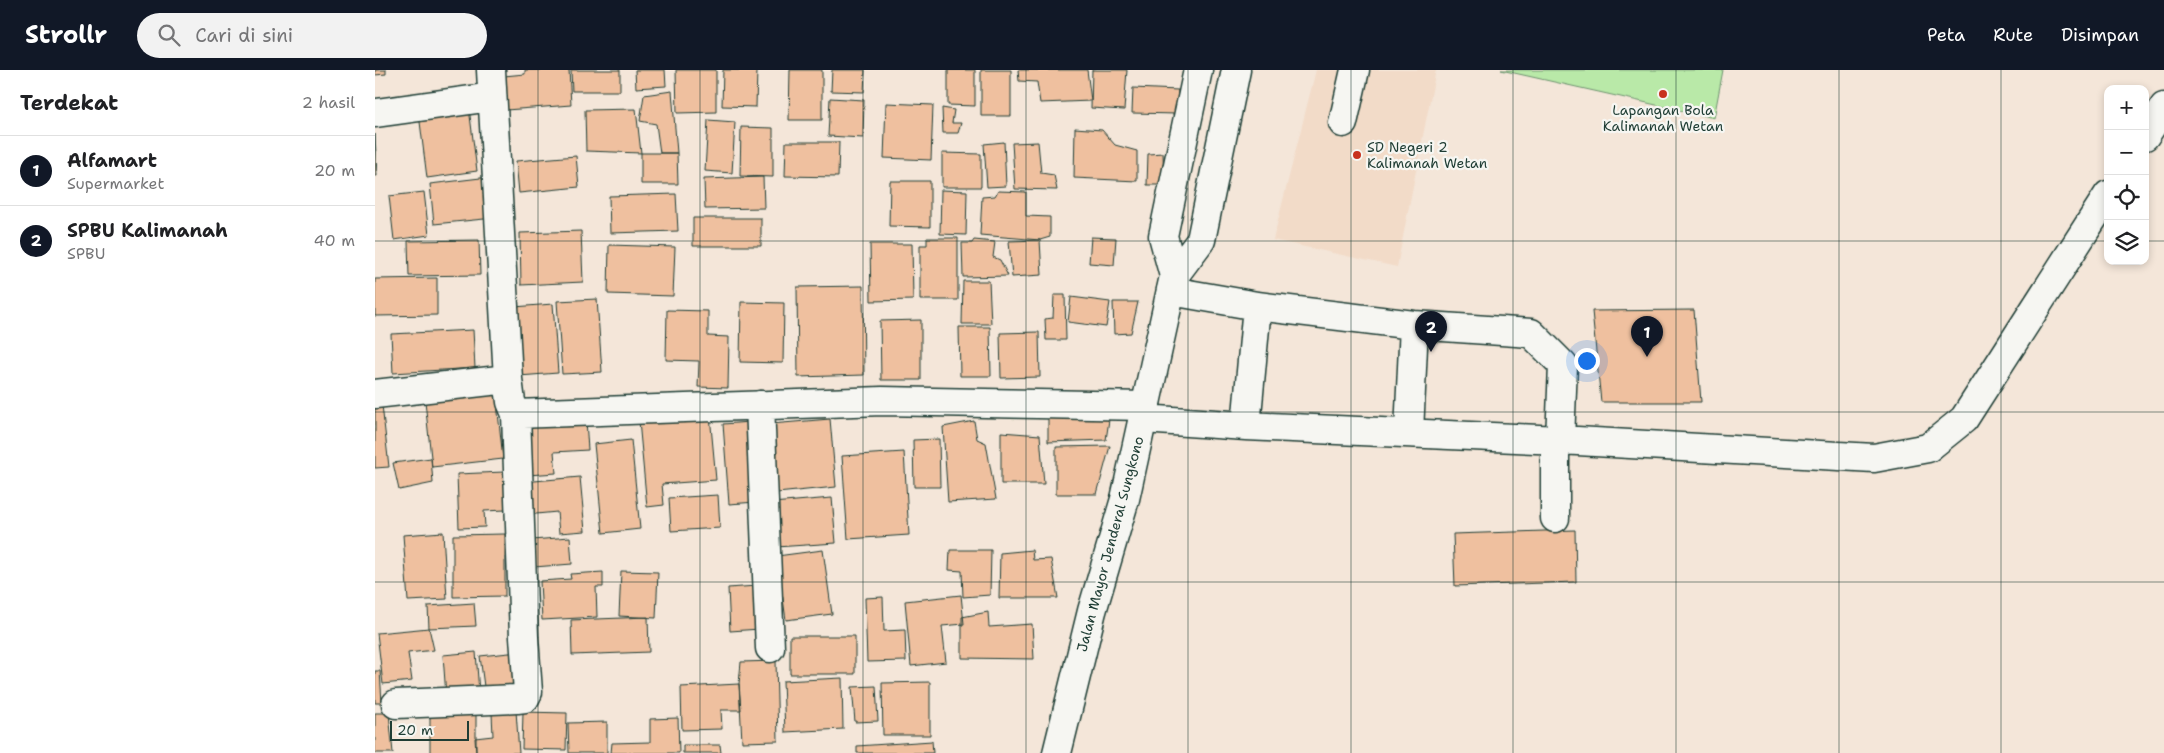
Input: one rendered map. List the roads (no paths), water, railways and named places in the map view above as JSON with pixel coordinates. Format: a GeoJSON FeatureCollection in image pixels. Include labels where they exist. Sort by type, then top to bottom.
{"type":"FeatureCollection","features":[{"type":"Feature","properties":{"kind":"street"},"geometry":{"type":"LineString","coordinates":[[396,704],[517,699],[525,698],[528,692],[524,637],[516,414],[511,402],[508,379],[491,70]]}},
{"type":"Feature","properties":{"kind":"street","name":"Jalan Mayor Jenderal Sungkono"},"geometry":{"type":"LineString","coordinates":[[1173,284],[1163,236],[1198,70]]}},
{"type":"Feature","properties":{"kind":"street","name":"Jalan Mayor Jenderal Sungkono"},"geometry":{"type":"LineString","coordinates":[[1057,753],[1092,611],[1125,500],[1173,284],[1201,240],[1236,70]]}},
{"type":"Feature","properties":{"kind":"street"},"geometry":{"type":"LineString","coordinates":[[1343,123],[1355,70]]}},
{"type":"Feature","properties":{"kind":"street"},"geometry":{"type":"LineString","coordinates":[[376,113],[492,98]]}},
{"type":"Feature","properties":{"kind":"street"},"geometry":{"type":"LineString","coordinates":[[2149,130],[2164,107]]}},
{"type":"Feature","properties":{"kind":"street"},"geometry":{"type":"LineString","coordinates":[[516,414],[882,401],[1144,412],[1246,426],[1409,432],[1874,458],[1928,448],[1964,420],[2104,201]]}},
{"type":"Feature","properties":{"kind":"street"},"geometry":{"type":"LineString","coordinates":[[1173,284],[1257,306],[1414,325],[1531,333],[1563,365],[1555,518]]}},
{"type":"Feature","properties":{"kind":"street"},"geometry":{"type":"LineString","coordinates":[[1246,426],[1257,306]]}},
{"type":"Feature","properties":{"kind":"street"},"geometry":{"type":"LineString","coordinates":[[1409,432],[1414,325]]}},
{"type":"Feature","properties":{"kind":"street"},"geometry":{"type":"LineString","coordinates":[[375,394],[508,379]]}},
{"type":"Feature","properties":{"kind":"street"},"geometry":{"type":"LineString","coordinates":[[760,405],[770,648]]}},
{"type":"Feature","properties":{"kind":"place","name":"Lapangan Bola Kalimanah Wetan"},"geometry":{"type":"Point","coordinates":[1663,94]}},
{"type":"Feature","properties":{"kind":"place","name":"SD Negeri 2 Kalimanah Wetan"},"geometry":{"type":"Point","coordinates":[1357,155]}},
{"type":"Feature","properties":{"kind":"place","name":"SPBU Kalimanah"},"geometry":{"type":"Point","coordinates":[1431,352]}},
{"type":"Feature","properties":{"kind":"place","name":"Alfamart"},"geometry":{"type":"Point","coordinates":[1647,357]}}]}
